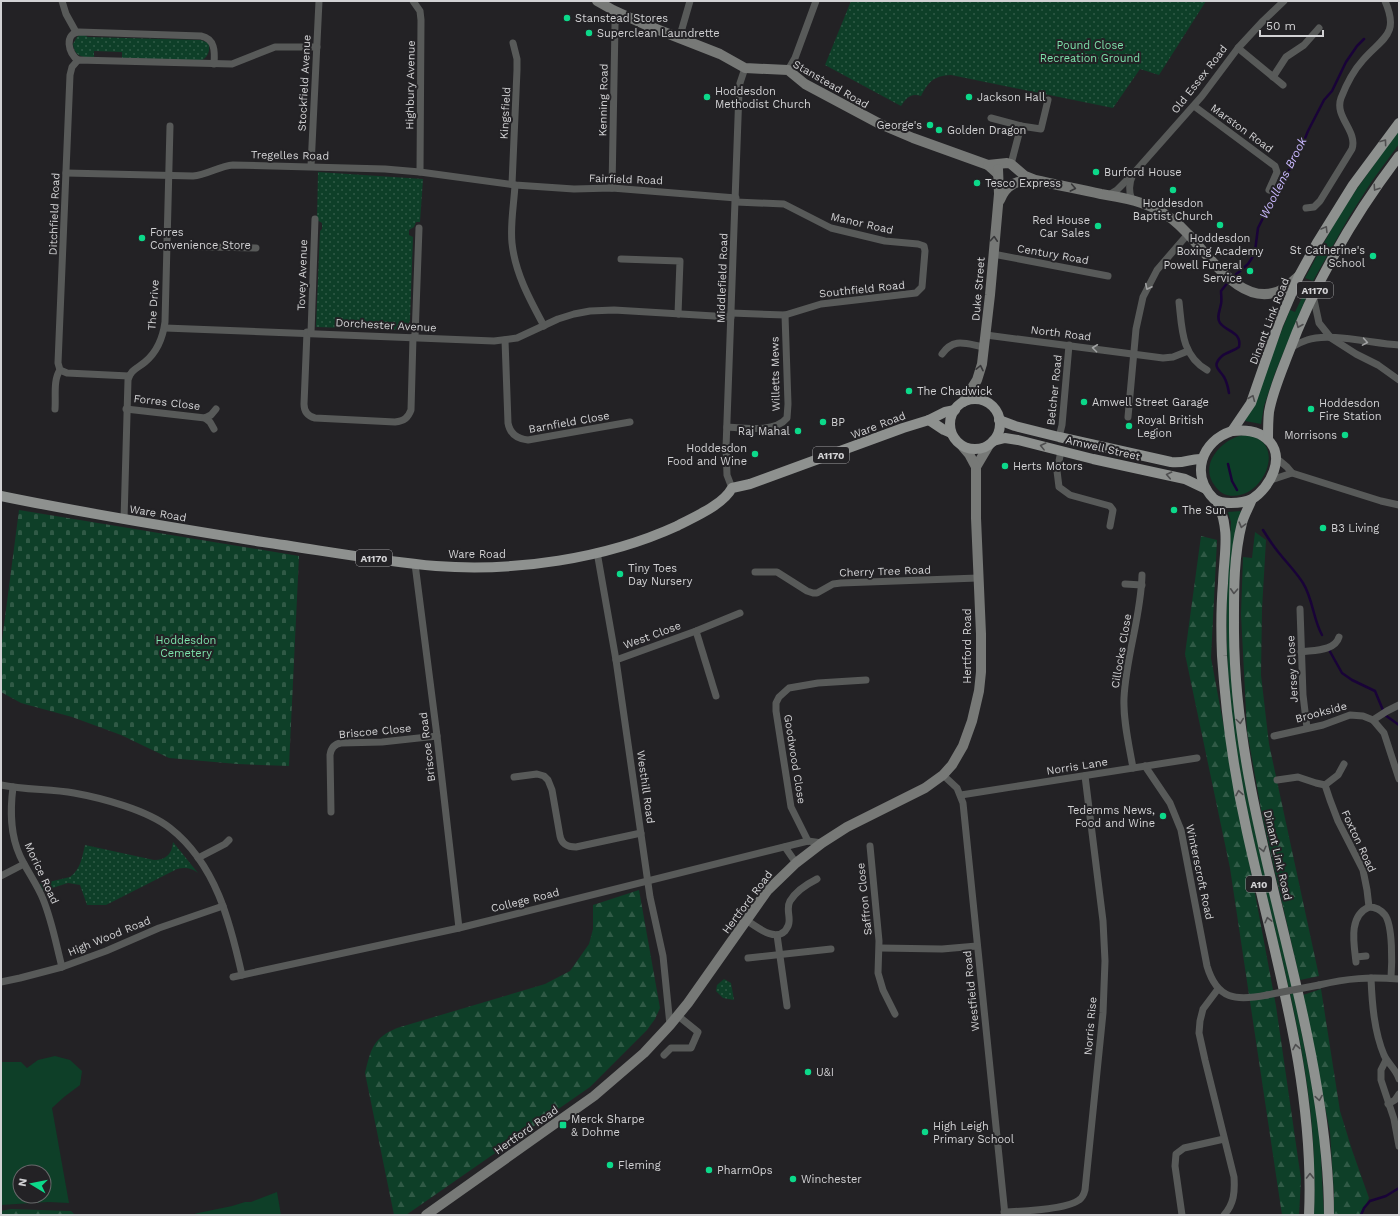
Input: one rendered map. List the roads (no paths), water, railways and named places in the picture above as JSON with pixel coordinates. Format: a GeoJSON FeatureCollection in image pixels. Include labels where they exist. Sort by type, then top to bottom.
{"type":"FeatureCollection","features":[{"type":"Feature","properties":{"kind":"main road","name":"Dinant Link Road"},"geometry":{"type":"LineString","coordinates":[[1232,431],[1251,403],[1272,342],[1300,276],[1317,243],[1353,184],[1399,123]]}},
{"type":"Feature","properties":{"kind":"main road","name":"A1170"},"geometry":{"type":"LineString","coordinates":[[1268,440],[1268,419],[1271,402],[1290,348],[1312,295],[1352,224],[1399,156]]}},
{"type":"Feature","properties":{"kind":"main road"},"geometry":{"type":"LineString","coordinates":[[977,399],[988,403],[993,407],[999,420],[999,430],[991,443],[981,449],[975,449],[963,447],[954,439],[951,433],[951,417],[955,410],[963,402],[977,399]]}},
{"type":"Feature","properties":{"kind":"main road","name":"Ware Road"},"geometry":{"type":"LineString","coordinates":[[1,496],[124,520],[415,564],[466,567],[505,566],[545,562],[597,552],[646,539],[683,523],[720,501],[729,494],[732,488],[750,484],[903,428],[929,420],[945,412],[955,410]]}},
{"type":"Feature","properties":{"kind":"main road"},"geometry":{"type":"LineString","coordinates":[[929,420],[951,433]]}},
{"type":"Feature","properties":{"kind":"main road","name":"Amwell Street"},"geometry":{"type":"LineString","coordinates":[[999,420],[1015,426],[1059,437],[1171,462],[1180,463],[1195,458],[1202,459]]}},
{"type":"Feature","properties":{"kind":"main road"},"geometry":{"type":"LineString","coordinates":[[1232,431],[1254,432],[1268,440],[1272,445],[1275,457],[1271,480],[1263,490],[1252,499],[1236,503],[1217,501],[1206,488],[1200,473],[1202,459],[1206,451],[1218,438],[1225,433],[1232,431]]}},
{"type":"Feature","properties":{"kind":"main road","name":"Amwell Street"},"geometry":{"type":"LineString","coordinates":[[991,443],[1005,438],[1012,438],[1061,451],[1185,479],[1206,488]]}},
{"type":"Feature","properties":{"kind":"main road","name":"Dinant Link Road"},"geometry":{"type":"LineString","coordinates":[[1252,499],[1240,532],[1235,578],[1234,650],[1239,712],[1248,777],[1313,1064],[1325,1146],[1329,1215]]}},
{"type":"Feature","properties":{"kind":"main road","name":"A10"},"geometry":{"type":"LineString","coordinates":[[1217,501],[1226,530],[1221,643],[1225,695],[1232,750],[1245,825],[1291,1018],[1300,1067],[1309,1140],[1309,1215]]}},
{"type":"Feature","properties":{"kind":"street"},"geometry":{"type":"LineString","coordinates":[[62,1],[68,20],[76,32]]}},
{"type":"Feature","properties":{"kind":"street","name":"Stockfield Avenue"},"geometry":{"type":"LineString","coordinates":[[311,166],[319,1]]}},
{"type":"Feature","properties":{"kind":"street","name":"Highbury Avenue"},"geometry":{"type":"LineString","coordinates":[[413,1],[420,11],[421,20],[420,172]]}},
{"type":"Feature","properties":{"kind":"street","name":"Stanstead Road"},"geometry":{"type":"LineString","coordinates":[[597,1],[617,12],[679,39],[720,54],[745,68],[788,70],[805,84],[880,124],[913,138],[988,165],[1003,167]]}},
{"type":"Feature","properties":{"kind":"street"},"geometry":{"type":"LineString","coordinates":[[679,39],[690,1]]}},
{"type":"Feature","properties":{"kind":"street"},"geometry":{"type":"LineString","coordinates":[[788,70],[795,58],[816,1]]}},
{"type":"Feature","properties":{"kind":"street","name":"Old Essex Road"},"geometry":{"type":"LineString","coordinates":[[1109,195],[1133,174],[1209,88],[1238,48],[1284,1]]}},
{"type":"Feature","properties":{"kind":"street"},"geometry":{"type":"LineString","coordinates":[[1306,208],[1314,207],[1320,201],[1352,149],[1353,140],[1341,114],[1341,99],[1358,66],[1386,36],[1390,20],[1385,1]]}},
{"type":"Feature","properties":{"kind":"street","name":"Kenning Road"},"geometry":{"type":"LineString","coordinates":[[612,188],[617,12]]}},
{"type":"Feature","properties":{"kind":"street"},"geometry":{"type":"LineString","coordinates":[[1273,77],[1286,57],[1304,45],[1319,28]]}},
{"type":"Feature","properties":{"kind":"street"},"geometry":{"type":"LineString","coordinates":[[76,32],[71,38],[69,46],[72,55],[78,60],[214,64],[237,63],[265,50],[275,48],[317,47]]}},
{"type":"Feature","properties":{"kind":"street"},"geometry":{"type":"LineString","coordinates":[[76,32],[206,37],[212,43],[214,48],[214,64]]}},
{"type":"Feature","properties":{"kind":"street","name":"Kingsfield"},"geometry":{"type":"LineString","coordinates":[[513,43],[517,59],[512,232],[513,252],[521,279],[544,326]]}},
{"type":"Feature","properties":{"kind":"street"},"geometry":{"type":"LineString","coordinates":[[1238,48],[1283,85]]}},
{"type":"Feature","properties":{"kind":"street","name":"Ditchfield Road"},"geometry":{"type":"LineString","coordinates":[[55,409],[56,381],[60,370],[58,358],[70,75],[72,67],[78,60]]}},
{"type":"Feature","properties":{"kind":"street","name":"Middlefield Road"},"geometry":{"type":"LineString","coordinates":[[732,488],[726,475],[727,427],[739,88],[745,68]]}},
{"type":"Feature","properties":{"kind":"street"},"geometry":{"type":"LineString","coordinates":[[991,118],[1021,126],[1041,129],[1048,100]]}},
{"type":"Feature","properties":{"kind":"street","name":"Marston Road"},"geometry":{"type":"LineString","coordinates":[[1194,106],[1275,166],[1277,172],[1269,190]]}},
{"type":"Feature","properties":{"kind":"street","name":"The Drive"},"geometry":{"type":"LineString","coordinates":[[129,376],[133,370],[146,362],[154,352],[165,328],[170,126]]}},
{"type":"Feature","properties":{"kind":"street"},"geometry":{"type":"LineString","coordinates":[[1021,126],[1003,167],[1035,180],[1132,200],[1161,212],[1176,222],[1228,277],[1239,286],[1252,292],[1262,294],[1274,292],[1282,289],[1300,276]]}},
{"type":"Feature","properties":{"kind":"street","name":"Tregelles Road"},"geometry":{"type":"LineString","coordinates":[[66,173],[198,176],[222,166],[233,165],[311,166],[420,172],[514,184]]}},
{"type":"Feature","properties":{"kind":"street","name":"Duke Street"},"geometry":{"type":"LineString","coordinates":[[963,402],[977,380],[984,347],[999,181],[1003,167]]}},
{"type":"Feature","properties":{"kind":"street"},"geometry":{"type":"LineString","coordinates":[[1132,200],[1129,186],[1133,174]]}},
{"type":"Feature","properties":{"kind":"street"},"geometry":{"type":"LineString","coordinates":[[998,204],[1004,191],[1014,182],[1035,180]]}},
{"type":"Feature","properties":{"kind":"street","name":"Fairfield Road"},"geometry":{"type":"LineString","coordinates":[[514,184],[574,189],[612,188],[736,200]]}},
{"type":"Feature","properties":{"kind":"street","name":"Manor Road"},"geometry":{"type":"LineString","coordinates":[[736,200],[784,204],[821,224],[837,230],[885,241],[918,244]]}},
{"type":"Feature","properties":{"kind":"street","name":"Tovey Avenue"},"geometry":{"type":"LineString","coordinates":[[315,219],[304,404],[307,414],[315,418],[395,422],[402,421],[411,410],[414,337]]}},
{"type":"Feature","properties":{"kind":"street"},"geometry":{"type":"LineString","coordinates":[[414,337],[419,228]]}},
{"type":"Feature","properties":{"kind":"street"},"geometry":{"type":"LineString","coordinates":[[1128,417],[1138,316],[1146,291],[1162,264],[1188,234]]}},
{"type":"Feature","properties":{"kind":"street","name":"Southfield Road"},"geometry":{"type":"LineString","coordinates":[[678,314],[785,315],[821,304],[905,295],[919,292],[922,287],[925,251],[924,246],[918,244]]}},
{"type":"Feature","properties":{"kind":"street"},"geometry":{"type":"LineString","coordinates":[[166,246],[256,248]]}},
{"type":"Feature","properties":{"kind":"street","name":"Century Road"},"geometry":{"type":"LineString","coordinates":[[993,254],[1108,276]]}},
{"type":"Feature","properties":{"kind":"street"},"geometry":{"type":"LineString","coordinates":[[621,259],[680,261],[678,314]]}},
{"type":"Feature","properties":{"kind":"street"},"geometry":{"type":"LineString","coordinates":[[1312,295],[1319,323],[1331,338],[1356,354],[1378,365],[1399,380]]}},
{"type":"Feature","properties":{"kind":"street"},"geometry":{"type":"LineString","coordinates":[[1179,302],[1184,339],[1188,350],[1196,362],[1207,370]]}},
{"type":"Feature","properties":{"kind":"street","name":"Dorchester Avenue"},"geometry":{"type":"LineString","coordinates":[[165,328],[504,340],[523,336],[574,314],[601,310],[678,314]]}},
{"type":"Feature","properties":{"kind":"street","name":"Willetts Mews"},"geometry":{"type":"LineString","coordinates":[[727,427],[768,427],[780,424],[787,418],[788,404],[785,315]]}},
{"type":"Feature","properties":{"kind":"street","name":"North Road"},"geometry":{"type":"LineString","coordinates":[[986,335],[1169,358],[1188,350]]}},
{"type":"Feature","properties":{"kind":"street"},"geometry":{"type":"LineString","coordinates":[[1290,348],[1313,338],[1331,338],[1355,340],[1382,345],[1399,345]]}},
{"type":"Feature","properties":{"kind":"street","name":"Barnfield Close"},"geometry":{"type":"LineString","coordinates":[[504,340],[508,424],[510,430],[517,438],[528,440],[630,422]]}},
{"type":"Feature","properties":{"kind":"street"},"geometry":{"type":"LineString","coordinates":[[942,354],[948,346],[956,343],[984,347]]}},
{"type":"Feature","properties":{"kind":"street","name":"Belcher Road"},"geometry":{"type":"LineString","coordinates":[[1059,437],[1062,426],[1069,345]]}},
{"type":"Feature","properties":{"kind":"street"},"geometry":{"type":"LineString","coordinates":[[60,370],[71,373],[129,376],[126,409],[124,520]]}},
{"type":"Feature","properties":{"kind":"street","name":"Forres Close"},"geometry":{"type":"LineString","coordinates":[[205,418],[216,408]]}},
{"type":"Feature","properties":{"kind":"street","name":"Forres Close"},"geometry":{"type":"LineString","coordinates":[[126,409],[205,418],[210,422],[214,429]]}},
{"type":"Feature","properties":{"kind":"street","name":"Hertford Road"},"geometry":{"type":"LineString","coordinates":[[976,468],[991,443]]}},
{"type":"Feature","properties":{"kind":"street","name":"Hertford Road"},"geometry":{"type":"LineString","coordinates":[[426,1215],[594,1096],[644,1053],[670,1025],[698,989],[767,891],[796,863],[822,843],[858,821],[925,788],[943,775],[952,765],[963,746],[978,700],[981,654],[976,518],[976,468],[969,454],[963,447]]}},
{"type":"Feature","properties":{"kind":"street"},"geometry":{"type":"LineString","coordinates":[[1061,451],[1057,471],[1059,487],[1070,495],[1110,506],[1113,510],[1110,526]]}},
{"type":"Feature","properties":{"kind":"street"},"geometry":{"type":"LineString","coordinates":[[1275,457],[1292,473],[1399,506]]}},
{"type":"Feature","properties":{"kind":"street"},"geometry":{"type":"LineString","coordinates":[[1271,480],[1292,473]]}},
{"type":"Feature","properties":{"kind":"street","name":"Westhill Road"},"geometry":{"type":"LineString","coordinates":[[597,552],[616,660],[648,880],[663,956],[670,1025]]}},
{"type":"Feature","properties":{"kind":"street","name":"Briscoe Road"},"geometry":{"type":"LineString","coordinates":[[415,564],[437,736],[459,928]]}},
{"type":"Feature","properties":{"kind":"street","name":"Cherry Tree Road"},"geometry":{"type":"LineString","coordinates":[[755,572],[777,572],[807,591],[813,593],[833,584],[841,583],[978,578]]}},
{"type":"Feature","properties":{"kind":"street","name":"Cillocks Close"},"geometry":{"type":"LineString","coordinates":[[1133,768],[1126,725],[1124,700],[1126,681],[1140,610],[1142,575]]}},
{"type":"Feature","properties":{"kind":"street"},"geometry":{"type":"LineString","coordinates":[[1125,584],[1142,585]]}},
{"type":"Feature","properties":{"kind":"street","name":"Jersey Close"},"geometry":{"type":"LineString","coordinates":[[1300,609],[1303,695],[1307,728]]}},
{"type":"Feature","properties":{"kind":"street","name":"West Close"},"geometry":{"type":"LineString","coordinates":[[616,660],[696,631],[740,613]]}},
{"type":"Feature","properties":{"kind":"street","name":"West Close"},"geometry":{"type":"LineString","coordinates":[[696,631],[716,696]]}},
{"type":"Feature","properties":{"kind":"street"},"geometry":{"type":"LineString","coordinates":[[1301,652],[1334,645],[1338,641],[1339,637]]}},
{"type":"Feature","properties":{"kind":"street","name":"Goodwood Close"},"geometry":{"type":"LineString","coordinates":[[808,841],[791,807],[776,711],[777,699],[786,690],[793,687],[866,680]]}},
{"type":"Feature","properties":{"kind":"street"},"geometry":{"type":"LineString","coordinates":[[1399,705],[1376,718],[1386,737],[1399,779]]}},
{"type":"Feature","properties":{"kind":"street","name":"Brookside"},"geometry":{"type":"LineString","coordinates":[[1274,736],[1331,722],[1354,714],[1376,718]]}},
{"type":"Feature","properties":{"kind":"street","name":"Briscoe Close"},"geometry":{"type":"LineString","coordinates":[[331,812],[330,755],[331,749],[334,746],[341,743],[382,742],[437,736]]}},
{"type":"Feature","properties":{"kind":"street","name":"Norris Lane"},"geometry":{"type":"LineString","coordinates":[[961,795],[1197,758]]}},
{"type":"Feature","properties":{"kind":"street"},"geometry":{"type":"LineString","coordinates":[[1277,780],[1294,777],[1302,778],[1316,784],[1326,785],[1338,775],[1344,764]]}},
{"type":"Feature","properties":{"kind":"street","name":"Winterscroft Road"},"geometry":{"type":"LineString","coordinates":[[1145,766],[1170,803],[1181,830],[1207,966],[1211,979],[1218,989]]}},
{"type":"Feature","properties":{"kind":"street"},"geometry":{"type":"LineString","coordinates":[[514,777],[537,774],[544,776],[548,780],[552,790],[560,836],[562,842],[566,846],[576,847],[641,833]]}},
{"type":"Feature","properties":{"kind":"street"},"geometry":{"type":"LineString","coordinates":[[943,775],[957,788],[961,795]]}},
{"type":"Feature","properties":{"kind":"street","name":"Norris Rise"},"geometry":{"type":"LineString","coordinates":[[1004,1214],[1067,1205],[1079,1200],[1083,1196],[1085,1190],[1102,1014],[1105,961],[1103,921],[1085,776]]}},
{"type":"Feature","properties":{"kind":"street","name":"Foxton Road"},"geometry":{"type":"LineString","coordinates":[[1326,785],[1338,821],[1363,870],[1369,907]]}},
{"type":"Feature","properties":{"kind":"street"},"geometry":{"type":"LineString","coordinates":[[1,786],[74,793],[129,808],[171,828],[198,858],[212,879],[224,906],[242,975]]}},
{"type":"Feature","properties":{"kind":"street","name":"Morice Road"},"geometry":{"type":"LineString","coordinates":[[13,787],[11,815],[12,828],[20,855],[43,900],[62,967]]}},
{"type":"Feature","properties":{"kind":"street","name":"Westfield Road"},"geometry":{"type":"LineString","coordinates":[[961,795],[1004,1214]]}},
{"type":"Feature","properties":{"kind":"street"},"geometry":{"type":"LineString","coordinates":[[198,858],[225,844],[229,840]]}},
{"type":"Feature","properties":{"kind":"street","name":"College Road"},"geometry":{"type":"LineString","coordinates":[[233,977],[459,928],[808,841],[822,843]]}},
{"type":"Feature","properties":{"kind":"street","name":"Saffron Close"},"geometry":{"type":"LineString","coordinates":[[870,846],[878,916],[880,948],[878,967],[880,983],[894,1014]]}},
{"type":"Feature","properties":{"kind":"street"},"geometry":{"type":"LineString","coordinates":[[785,847],[796,863]]}},
{"type":"Feature","properties":{"kind":"street"},"geometry":{"type":"LineString","coordinates":[[1,876],[24,864]]}},
{"type":"Feature","properties":{"kind":"street"},"geometry":{"type":"LineString","coordinates":[[746,920],[765,932],[777,935],[782,933],[787,929],[789,923],[788,906],[790,902],[803,888],[817,879]]}},
{"type":"Feature","properties":{"kind":"street","name":"High Wood Road"},"geometry":{"type":"LineString","coordinates":[[1,982],[62,967],[99,954],[159,928],[224,906]]}},
{"type":"Feature","properties":{"kind":"street"},"geometry":{"type":"LineString","coordinates":[[1224,1215],[1231,1205],[1234,1193],[1234,1177],[1204,1060],[1200,1033],[1200,1020],[1203,1009],[1218,989],[1229,995],[1240,998],[1251,998],[1350,978],[1395,978],[1387,919],[1380,910],[1369,907],[1362,911],[1355,920],[1354,933],[1356,960],[1366,956]]}},
{"type":"Feature","properties":{"kind":"street"},"geometry":{"type":"LineString","coordinates":[[777,935],[786,1006]]}},
{"type":"Feature","properties":{"kind":"street","name":"Saffron Close"},"geometry":{"type":"LineString","coordinates":[[880,948],[942,949],[977,946]]}},
{"type":"Feature","properties":{"kind":"street"},"geometry":{"type":"LineString","coordinates":[[748,958],[831,949]]}},
{"type":"Feature","properties":{"kind":"street"},"geometry":{"type":"LineString","coordinates":[[1371,978],[1374,1014],[1382,1050],[1386,1060],[1395,1070],[1399,1079]]}},
{"type":"Feature","properties":{"kind":"street"},"geometry":{"type":"LineString","coordinates":[[664,1055],[671,1048],[691,1048],[698,1032],[677,1015]]}},
{"type":"Feature","properties":{"kind":"street"},"geometry":{"type":"LineString","coordinates":[[1386,1060],[1380,1075],[1397,1133],[1399,1146]]}},
{"type":"Feature","properties":{"kind":"street"},"geometry":{"type":"LineString","coordinates":[[1388,1104],[1395,1100],[1399,1094]]}},
{"type":"Feature","properties":{"kind":"street"},"geometry":{"type":"LineString","coordinates":[[1182,1215],[1174,1162],[1176,1154],[1184,1148],[1224,1139]]}},
{"type":"Feature","properties":{"kind":"waterway","name":"Woollens Brook"},"geometry":{"type":"LineString","coordinates":[[1232,278],[1248,264],[1252,258],[1255,251],[1258,228],[1275,190],[1292,166],[1324,100],[1332,91],[1346,62],[1364,39]]}},
{"type":"Feature","properties":{"kind":"waterway","name":"Woollens Brook"},"geometry":{"type":"LineString","coordinates":[[1229,281],[1221,291],[1218,319],[1223,326],[1236,335],[1239,342],[1239,347],[1222,356],[1216,365],[1226,381],[1229,393]]}},
{"type":"Feature","properties":{"kind":"waterway","name":"Woollens Brook"},"geometry":{"type":"LineString","coordinates":[[1228,464],[1232,481],[1237,490]]}},
{"type":"Feature","properties":{"kind":"waterway","name":"Woollens Brook"},"geometry":{"type":"LineString","coordinates":[[1263,530],[1275,548],[1303,583],[1322,635]]}},
{"type":"Feature","properties":{"kind":"waterway","name":"Woollens Brook"},"geometry":{"type":"LineString","coordinates":[[1328,648],[1342,673],[1352,680],[1375,691],[1385,715],[1399,725]]}},
{"type":"Feature","properties":{"kind":"waterway","name":"Woollens Brook"},"geometry":{"type":"LineString","coordinates":[[1361,1215],[1364,1208],[1370,1201],[1386,1196],[1399,1188]]}},
{"type":"Feature","properties":{"kind":"place","name":"Stanstead Stores"},"geometry":{"type":"Point","coordinates":[567,18]}},
{"type":"Feature","properties":{"kind":"place","name":"Superclean Laundrette"},"geometry":{"type":"Point","coordinates":[589,33]}},
{"type":"Feature","properties":{"kind":"place","name":"Hoddesdon Methodist Church"},"geometry":{"type":"Point","coordinates":[707,97]}},
{"type":"Feature","properties":{"kind":"place","name":"Jackson Hall"},"geometry":{"type":"Point","coordinates":[969,97]}},
{"type":"Feature","properties":{"kind":"place","name":"George's"},"geometry":{"type":"Point","coordinates":[930,125]}},
{"type":"Feature","properties":{"kind":"place","name":"Golden Dragon"},"geometry":{"type":"Point","coordinates":[939,130]}},
{"type":"Feature","properties":{"kind":"place","name":"Burford House"},"geometry":{"type":"Point","coordinates":[1096,172]}},
{"type":"Feature","properties":{"kind":"place","name":"Tesco Express"},"geometry":{"type":"Point","coordinates":[977,183]}},
{"type":"Feature","properties":{"kind":"place","name":"Hoddesdon Baptist Church"},"geometry":{"type":"Point","coordinates":[1173,190]}},
{"type":"Feature","properties":{"kind":"place","name":"Hoddesdon Boxing Academy"},"geometry":{"type":"Point","coordinates":[1220,225]}},
{"type":"Feature","properties":{"kind":"place","name":"Red House Car Sales"},"geometry":{"type":"Point","coordinates":[1098,226]}},
{"type":"Feature","properties":{"kind":"place","name":"Forres Convenience Store"},"geometry":{"type":"Point","coordinates":[142,238]}},
{"type":"Feature","properties":{"kind":"place","name":"St Catherine's School"},"geometry":{"type":"Point","coordinates":[1373,256]}},
{"type":"Feature","properties":{"kind":"place","name":"Powell Funeral Service"},"geometry":{"type":"Point","coordinates":[1250,271]}},
{"type":"Feature","properties":{"kind":"place","name":"The Chadwick"},"geometry":{"type":"Point","coordinates":[909,391]}},
{"type":"Feature","properties":{"kind":"place","name":"Amwell Street Garage"},"geometry":{"type":"Point","coordinates":[1084,402]}},
{"type":"Feature","properties":{"kind":"place","name":"Hoddesdon Fire Station"},"geometry":{"type":"Point","coordinates":[1311,409]}},
{"type":"Feature","properties":{"kind":"place","name":"BP"},"geometry":{"type":"Point","coordinates":[823,422]}},
{"type":"Feature","properties":{"kind":"place","name":"Royal British Legion"},"geometry":{"type":"Point","coordinates":[1129,426]}},
{"type":"Feature","properties":{"kind":"place","name":"Raj Mahal"},"geometry":{"type":"Point","coordinates":[798,431]}},
{"type":"Feature","properties":{"kind":"place","name":"Morrisons"},"geometry":{"type":"Point","coordinates":[1345,435]}},
{"type":"Feature","properties":{"kind":"place","name":"Hoddesdon Food and Wine"},"geometry":{"type":"Point","coordinates":[755,454]}},
{"type":"Feature","properties":{"kind":"place","name":"Herts Motors"},"geometry":{"type":"Point","coordinates":[1005,466]}},
{"type":"Feature","properties":{"kind":"place","name":"The Sun"},"geometry":{"type":"Point","coordinates":[1174,510]}},
{"type":"Feature","properties":{"kind":"place","name":"B3 Living"},"geometry":{"type":"Point","coordinates":[1323,528]}},
{"type":"Feature","properties":{"kind":"place","name":"Tiny Toes Day Nursery"},"geometry":{"type":"Point","coordinates":[620,574]}},
{"type":"Feature","properties":{"kind":"place","name":"Tedemms News, Food and Wine"},"geometry":{"type":"Point","coordinates":[1163,816]}},
{"type":"Feature","properties":{"kind":"place","name":"U&I"},"geometry":{"type":"Point","coordinates":[808,1072]}},
{"type":"Feature","properties":{"kind":"place","name":"Merck Sharpe & Dohme"},"geometry":{"type":"Point","coordinates":[563,1125]}},
{"type":"Feature","properties":{"kind":"place","name":"High Leigh Primary School"},"geometry":{"type":"Point","coordinates":[925,1132]}},
{"type":"Feature","properties":{"kind":"place","name":"Fleming"},"geometry":{"type":"Point","coordinates":[610,1165]}},
{"type":"Feature","properties":{"kind":"place","name":"PharmOps"},"geometry":{"type":"Point","coordinates":[709,1170]}},
{"type":"Feature","properties":{"kind":"place","name":"Winchester"},"geometry":{"type":"Point","coordinates":[793,1179]}},
{"type":"Feature","properties":{"kind":"park label","name":"Pound Close Recreation Ground"},"geometry":{"type":"Point","coordinates":[1090,51]}},
{"type":"Feature","properties":{"kind":"park label","name":"Hoddesdon Cemetery"},"geometry":{"type":"Point","coordinates":[186,646]}}]}
